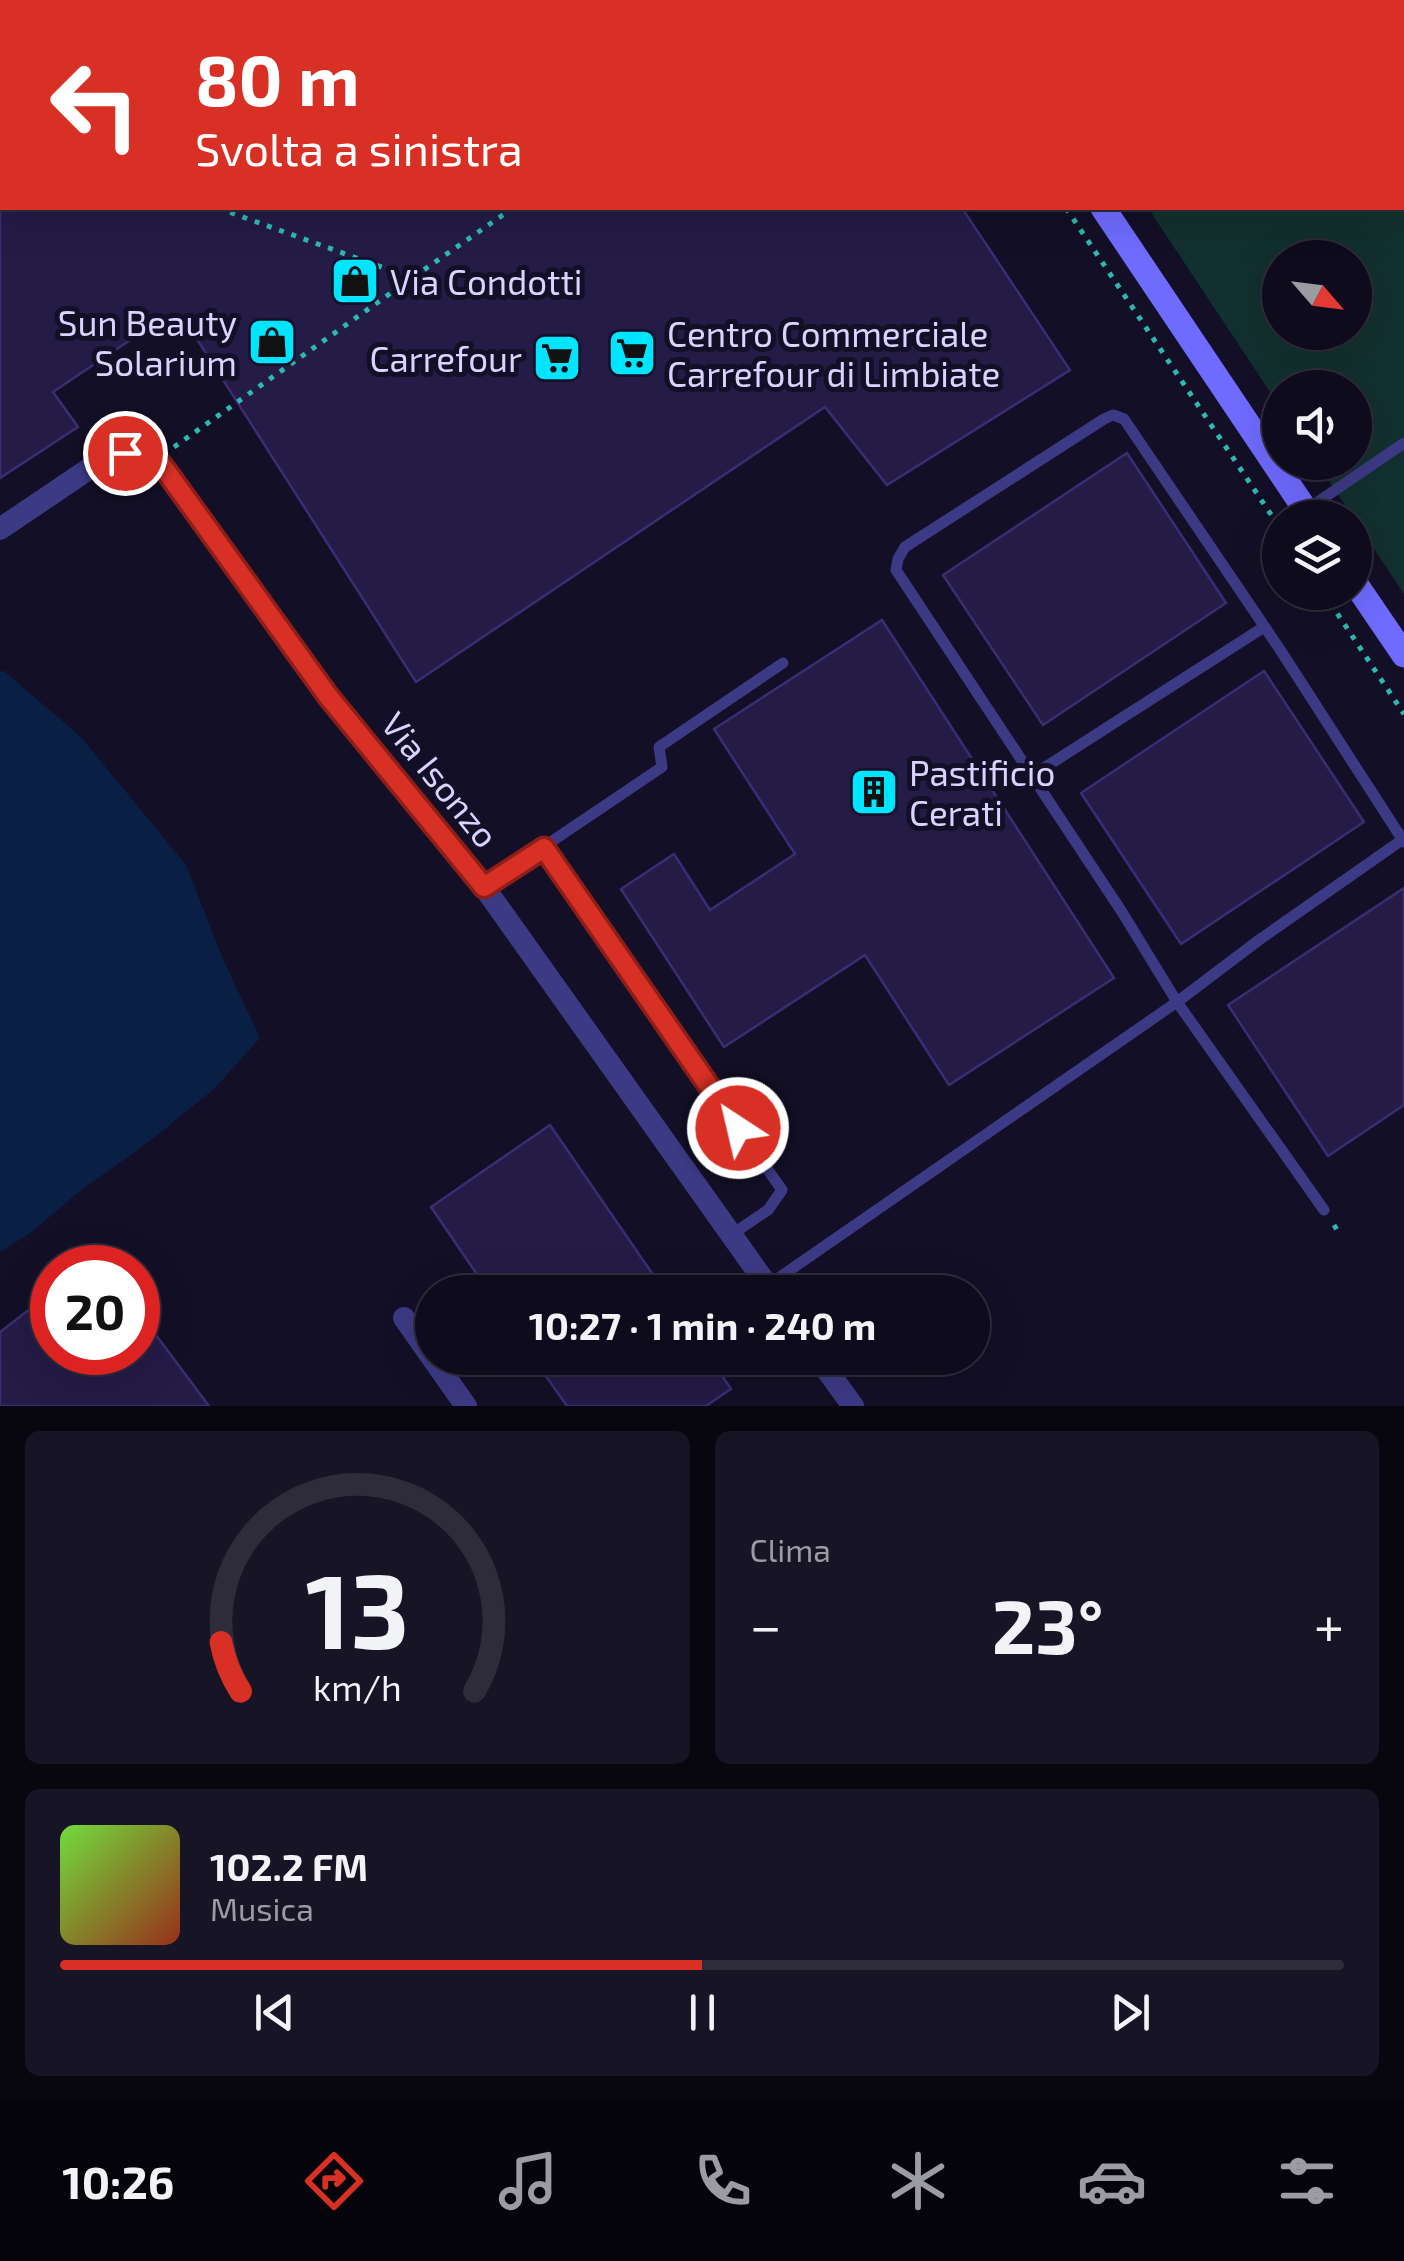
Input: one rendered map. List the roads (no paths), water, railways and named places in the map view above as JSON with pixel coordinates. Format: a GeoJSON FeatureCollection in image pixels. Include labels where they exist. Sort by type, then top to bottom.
{"type":"FeatureCollection","features":[{"type":"Feature","properties":{"kind":"street"},"geometry":{"type":"LineString","coordinates":[[1104,210],[1300,500]]}},
{"type":"Feature","properties":{"kind":"street","name":"Via Isonzo"},"geometry":{"type":"LineString","coordinates":[[0,530],[105,458],[125,453],[161,464],[328,696],[484,887],[759,1275]]}},
{"type":"Feature","properties":{"kind":"street"},"geometry":{"type":"LineString","coordinates":[[1372,608],[1404,656]]}},
{"type":"Feature","properties":{"kind":"street"},"geometry":{"type":"LineString","coordinates":[[404,1318],[466,1406]]}},
{"type":"Feature","properties":{"kind":"street"},"geometry":{"type":"LineString","coordinates":[[830,1375],[853,1406]]}},
{"type":"Feature","properties":{"kind":"lane"},"geometry":{"type":"LineString","coordinates":[[790,1275],[1178,1002],[1259,940],[1403,841],[1124,419],[1113,415],[906,547],[896,570],[1178,1002],[1324,1210]]}},
{"type":"Feature","properties":{"kind":"lane"},"geometry":{"type":"LineString","coordinates":[[1328,500],[1404,443]]}},
{"type":"Feature","properties":{"kind":"lane"},"geometry":{"type":"LineString","coordinates":[[1033,775],[1264,626]]}},
{"type":"Feature","properties":{"kind":"lane"},"geometry":{"type":"LineString","coordinates":[[484,887],[662,767],[660,747],[783,663]]}},
{"type":"Feature","properties":{"kind":"lane"},"geometry":{"type":"LineString","coordinates":[[544,848],[782,1190],[768,1210],[730,1236]]}},
{"type":"Feature","properties":{"kind":"water"},"geometry":{"type":"Polygon","coordinates":[[[3,670],[81,737],[186,865],[260,1038],[214,1089],[32,1232],[0,1252],[0,672],[3,670]]]}},
{"type":"Feature","properties":{"kind":"place","name":"Via Condotti"},"geometry":{"type":"Point","coordinates":[355,281]}},
{"type":"Feature","properties":{"kind":"place","name":"Sun Beauty Solarium"},"geometry":{"type":"Point","coordinates":[272,342]}},
{"type":"Feature","properties":{"kind":"place","name":"Centro Commerciale Carrefour di Limbiate"},"geometry":{"type":"Point","coordinates":[632,353]}},
{"type":"Feature","properties":{"kind":"place","name":"Carrefour"},"geometry":{"type":"Point","coordinates":[557,358]}},
{"type":"Feature","properties":{"kind":"place","name":"Pastificio Cerati"},"geometry":{"type":"Point","coordinates":[874,792]}}]}
